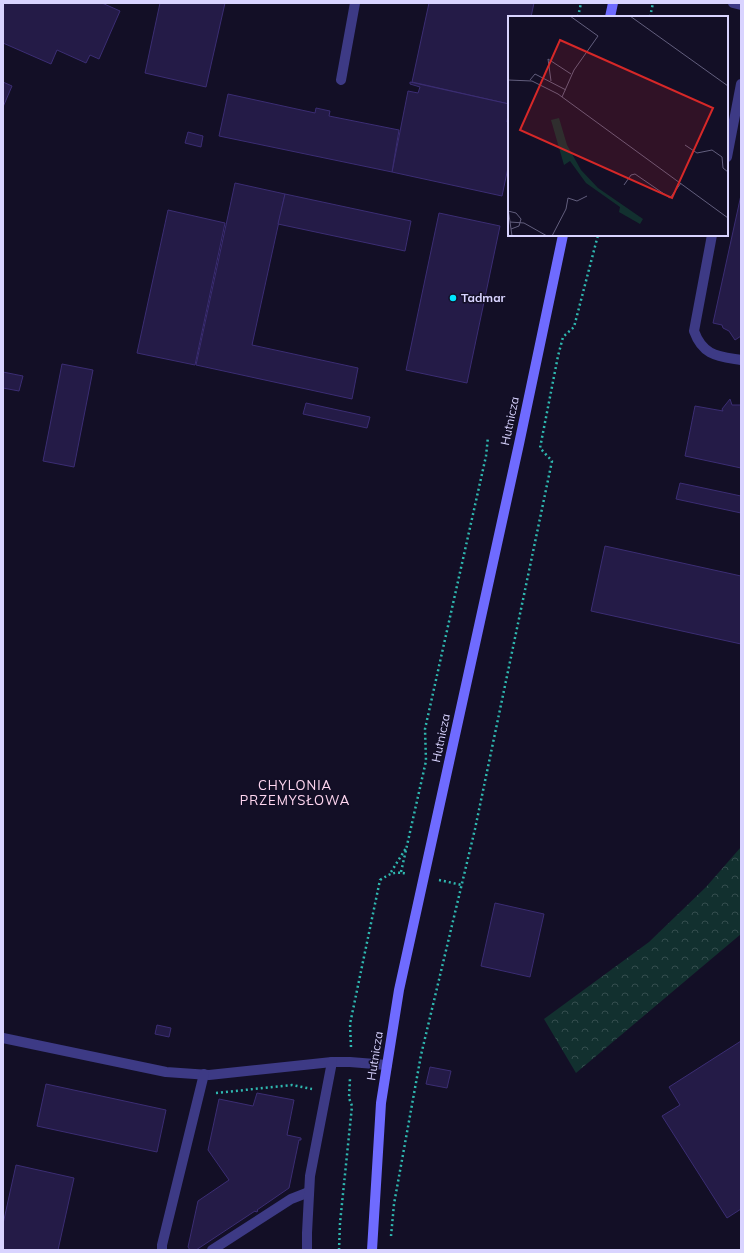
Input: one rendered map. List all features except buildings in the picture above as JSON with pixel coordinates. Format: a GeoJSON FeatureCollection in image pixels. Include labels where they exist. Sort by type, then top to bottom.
{"type":"FeatureCollection","features":[{"type":"Feature","properties":{"kind":"main road"},"geometry":{"type":"LineString","coordinates":[[610,16],[613,3]]}},
{"type":"Feature","properties":{"kind":"main road","name":"Hutnicza"},"geometry":{"type":"LineString","coordinates":[[372,1250],[381,1103],[401,982],[519,444],[563,236]]}},
{"type":"Feature","properties":{"kind":"lane"},"geometry":{"type":"LineString","coordinates":[[340,80],[355,3]]}},
{"type":"Feature","properties":{"kind":"lane"},"geometry":{"type":"LineString","coordinates":[[733,3],[741,5]]}},
{"type":"Feature","properties":{"kind":"lane"},"geometry":{"type":"LineString","coordinates":[[728,152],[741,84]]}},
{"type":"Feature","properties":{"kind":"lane"},"geometry":{"type":"LineString","coordinates":[[712,236],[694,331],[697,340],[703,348],[716,356],[741,360]]}},
{"type":"Feature","properties":{"kind":"lane"},"geometry":{"type":"LineString","coordinates":[[3,1038],[166,1072],[209,1075],[332,1062],[387,1065]]}},
{"type":"Feature","properties":{"kind":"lane"},"geometry":{"type":"LineString","coordinates":[[307,1250],[310,1176],[332,1062]]}},
{"type":"Feature","properties":{"kind":"lane"},"geometry":{"type":"LineString","coordinates":[[162,1250],[204,1074]]}},
{"type":"Feature","properties":{"kind":"lane"},"geometry":{"type":"LineString","coordinates":[[212,1250],[291,1199],[309,1192]]}},
{"type":"Feature","properties":{"kind":"path"},"geometry":{"type":"LineString","coordinates":[[578,16],[581,3]]}},
{"type":"Feature","properties":{"kind":"path"},"geometry":{"type":"LineString","coordinates":[[650,16],[653,3]]}},
{"type":"Feature","properties":{"kind":"path"},"geometry":{"type":"LineString","coordinates":[[390,1242],[394,1204],[421,1056],[475,828],[552,461],[540,448],[557,364],[563,337],[574,327],[598,236]]}},
{"type":"Feature","properties":{"kind":"path"},"geometry":{"type":"LineString","coordinates":[[390,873],[402,872],[426,760],[425,729],[485,463],[488,437]]}},
{"type":"Feature","properties":{"kind":"path"},"geometry":{"type":"LineString","coordinates":[[352,1041],[350,1024],[380,880],[390,873],[408,844]]}},
{"type":"Feature","properties":{"kind":"path"},"geometry":{"type":"LineString","coordinates":[[200,1090],[219,1093],[292,1085],[349,1098]]}},
{"type":"Feature","properties":{"kind":"path"},"geometry":{"type":"LineString","coordinates":[[339,1250],[340,1223],[352,1106],[349,1098],[349,1088]]}},
{"type":"Feature","properties":{"kind":"green space"},"geometry":{"type":"Polygon","coordinates":[[[741,847],[741,934],[576,1073],[544,1019],[649,942],[706,887],[741,847]]]}},
{"type":"Feature","properties":{"kind":"place","name":"Tadmar"},"geometry":{"type":"Point","coordinates":[453,298]}},
{"type":"Feature","properties":{"kind":"district","name":"CHYLONIA PRZEMYSŁOWA"},"geometry":{"type":"Point","coordinates":[295,792]}}]}
